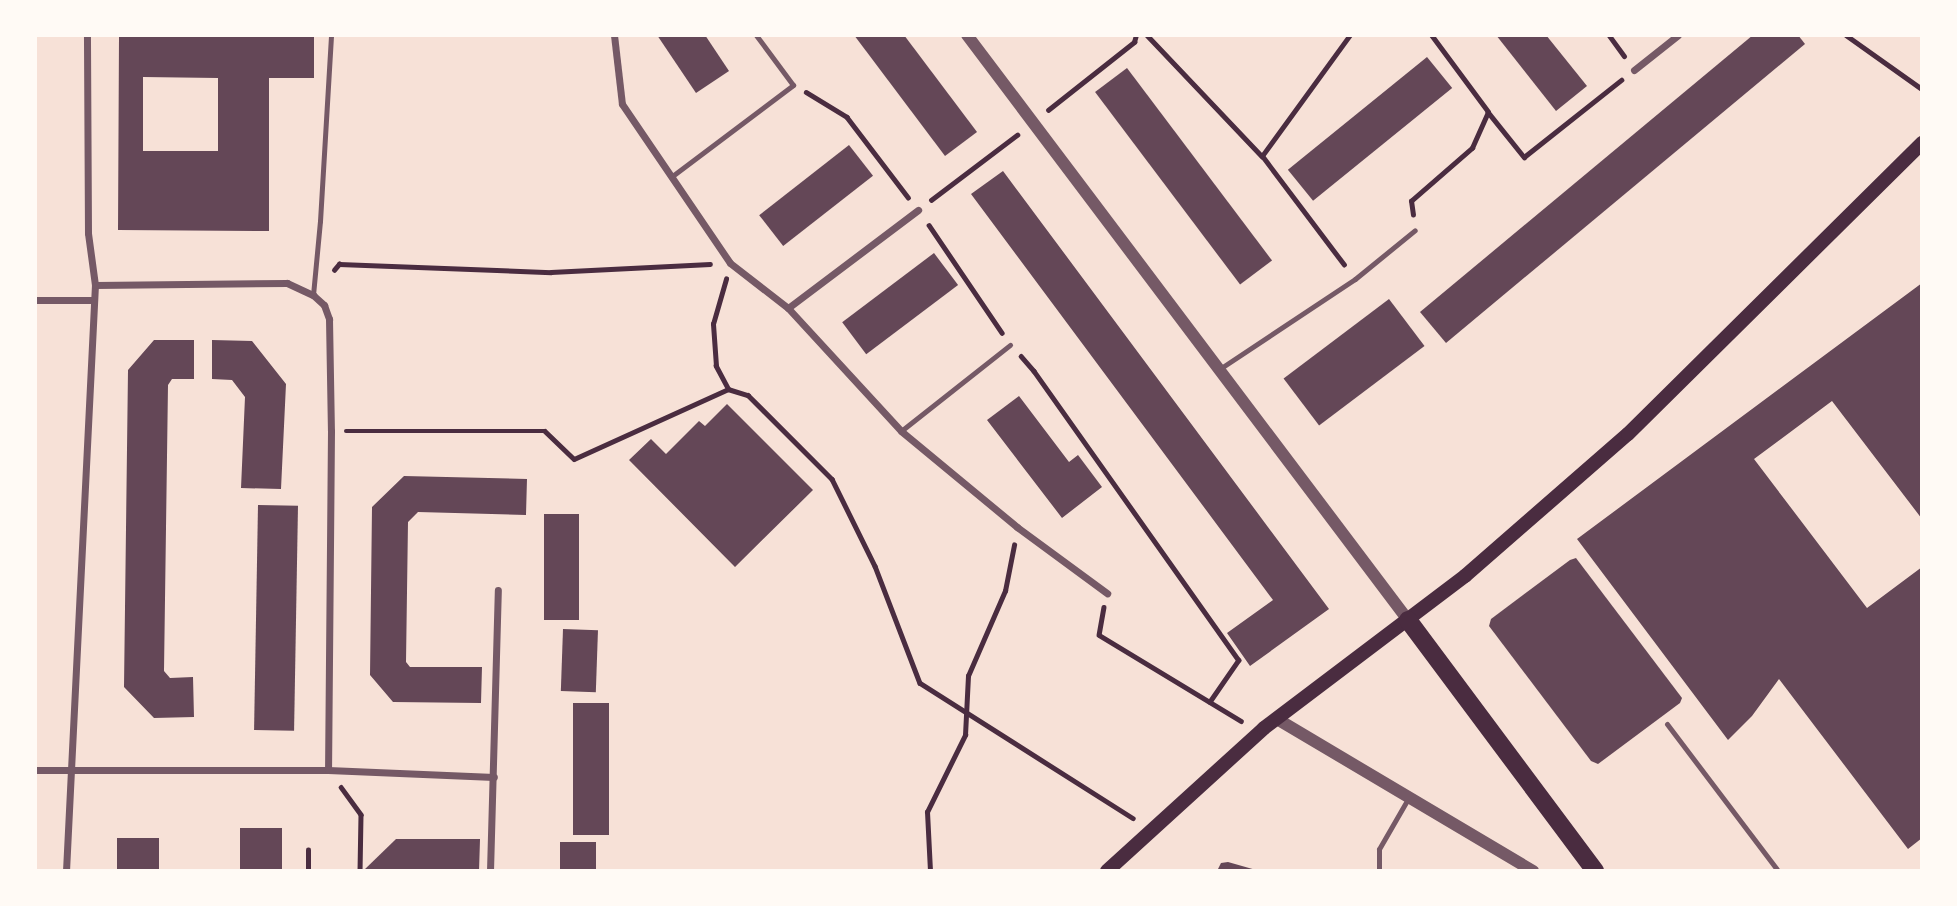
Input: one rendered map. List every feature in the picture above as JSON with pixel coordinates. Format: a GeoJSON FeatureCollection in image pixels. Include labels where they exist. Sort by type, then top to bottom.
{"type":"FeatureCollection","features":[{"type":"Feature","properties":{"kind":"main road"},"geometry":{"type":"LineString","coordinates":[[1107,871],[1259,733],[1465,576],[1628,434],[1922,143]]}},
{"type":"Feature","properties":{"kind":"main road"},"geometry":{"type":"LineString","coordinates":[[1408,620],[1595,871]]}},
{"type":"Feature","properties":{"kind":"street"},"geometry":{"type":"LineString","coordinates":[[66,871],[94,300],[88,233],[87,35]]}},
{"type":"Feature","properties":{"kind":"street"},"geometry":{"type":"LineString","coordinates":[[614,35],[622,104],[730,263],[788,308],[901,431],[1017,527],[1107,593]]}},
{"type":"Feature","properties":{"kind":"street"},"geometry":{"type":"LineString","coordinates":[[967,35],[1408,620]]}},
{"type":"Feature","properties":{"kind":"street"},"geometry":{"type":"LineString","coordinates":[[1634,70],[1678,35]]}},
{"type":"Feature","properties":{"kind":"street"},"geometry":{"type":"LineString","coordinates":[[788,308],[918,210]]}},
{"type":"Feature","properties":{"kind":"street"},"geometry":{"type":"LineString","coordinates":[[94,285],[287,283],[313,295],[324,305],[329,319],[331,431],[328,770]]}},
{"type":"Feature","properties":{"kind":"street"},"geometry":{"type":"LineString","coordinates":[[35,300],[94,300]]}},
{"type":"Feature","properties":{"kind":"street"},"geometry":{"type":"LineString","coordinates":[[490,871],[498,590]]}},
{"type":"Feature","properties":{"kind":"street"},"geometry":{"type":"LineString","coordinates":[[1277,719],[1534,871]]}},
{"type":"Feature","properties":{"kind":"street"},"geometry":{"type":"LineString","coordinates":[[35,770],[328,770],[494,777]]}},
{"type":"Feature","properties":{"kind":"lane"},"geometry":{"type":"LineString","coordinates":[[313,295],[331,35]]}},
{"type":"Feature","properties":{"kind":"lane"},"geometry":{"type":"LineString","coordinates":[[671,177],[793,85],[756,35]]}},
{"type":"Feature","properties":{"kind":"lane"},"geometry":{"type":"LineString","coordinates":[[1218,370],[1355,279],[1415,230]]}},
{"type":"Feature","properties":{"kind":"lane"},"geometry":{"type":"LineString","coordinates":[[901,431],[1010,345]]}},
{"type":"Feature","properties":{"kind":"lane"},"geometry":{"type":"LineString","coordinates":[[1667,724],[1778,871]]}},
{"type":"Feature","properties":{"kind":"lane"},"geometry":{"type":"LineString","coordinates":[[1379,871],[1379,849],[1409,797]]}},
{"type":"Feature","properties":{"kind":"path"},"geometry":{"type":"LineString","coordinates":[[918,210],[1034,122],[1134,41],[1136,35]]}},
{"type":"Feature","properties":{"kind":"path"},"geometry":{"type":"LineString","coordinates":[[1147,35],[1262,156],[1355,279]]}},
{"type":"Feature","properties":{"kind":"path"},"geometry":{"type":"LineString","coordinates":[[1262,156],[1350,35]]}},
{"type":"Feature","properties":{"kind":"path"},"geometry":{"type":"LineString","coordinates":[[1431,35],[1524,157],[1634,70],[1609,35]]}},
{"type":"Feature","properties":{"kind":"path"},"geometry":{"type":"LineString","coordinates":[[1846,35],[1922,89]]}},
{"type":"Feature","properties":{"kind":"path"},"geometry":{"type":"LineString","coordinates":[[793,85],[847,117],[918,210],[1010,345],[1034,371],[1239,660],[1210,702]]}},
{"type":"Feature","properties":{"kind":"path"},"geometry":{"type":"LineString","coordinates":[[1415,230],[1411,201],[1472,148],[1488,112]]}},
{"type":"Feature","properties":{"kind":"path"},"geometry":{"type":"LineString","coordinates":[[313,295],[339,264],[551,272],[730,263],[713,324],[716,366],[728,389]]}},
{"type":"Feature","properties":{"kind":"path"},"geometry":{"type":"LineString","coordinates":[[331,431],[545,431],[574,459],[728,389],[748,395],[831,479],[875,566],[917,679],[967,715],[1151,830]]}},
{"type":"Feature","properties":{"kind":"path"},"geometry":{"type":"LineString","coordinates":[[930,871],[927,812],[962,742],[970,669],[1005,591],[1017,527]]}},
{"type":"Feature","properties":{"kind":"path"},"geometry":{"type":"LineString","coordinates":[[1107,593],[1099,635],[1259,733]]}},
{"type":"Feature","properties":{"kind":"path"},"geometry":{"type":"LineString","coordinates":[[328,770],[361,815],[360,871]]}},
{"type":"Feature","properties":{"kind":"path"},"geometry":{"type":"LineString","coordinates":[[307,871],[308,850]]}},
{"type":"Feature","properties":{"kind":"building"},"geometry":{"type":"Polygon","coordinates":[[[119,35],[314,35],[314,78],[269,78],[269,231],[118,230],[119,35]],[[143,77],[143,151],[218,151],[218,78],[143,77]]]}},
{"type":"Feature","properties":{"kind":"building"},"geometry":{"type":"Polygon","coordinates":[[[657,35],[705,35],[729,71],[696,93],[657,35]]]}},
{"type":"Feature","properties":{"kind":"building"},"geometry":{"type":"Polygon","coordinates":[[[854,35],[904,35],[977,132],[945,156],[854,35]]]}},
{"type":"Feature","properties":{"kind":"building"},"geometry":{"type":"Polygon","coordinates":[[[1496,35],[1546,35],[1587,86],[1556,111],[1496,35]]]}},
{"type":"Feature","properties":{"kind":"building"},"geometry":{"type":"Polygon","coordinates":[[[1753,35],[1798,35],[1805,44],[1446,343],[1420,312],[1753,35]]]}},
{"type":"Feature","properties":{"kind":"building"},"geometry":{"type":"Polygon","coordinates":[[[1427,57],[1452,88],[1313,201],[1288,170],[1427,57]]]}},
{"type":"Feature","properties":{"kind":"building"},"geometry":{"type":"Polygon","coordinates":[[[1127,68],[1272,260],[1240,285],[1095,92],[1127,68]]]}},
{"type":"Feature","properties":{"kind":"building"},"geometry":{"type":"Polygon","coordinates":[[[849,145],[873,176],[783,246],[759,215],[849,145]]]}},
{"type":"Feature","properties":{"kind":"building"},"geometry":{"type":"Polygon","coordinates":[[[1003,171],[1329,609],[1250,666],[1227,633],[1273,600],[971,194],[1003,171]]]}},
{"type":"Feature","properties":{"kind":"building"},"geometry":{"type":"Polygon","coordinates":[[[934,253],[958,285],[866,354],[842,322],[934,253]]]}},
{"type":"Feature","properties":{"kind":"building"},"geometry":{"type":"Polygon","coordinates":[[[1922,283],[1922,519],[1832,401],[1754,459],[1867,608],[1922,567],[1922,838],[1908,849],[1779,679],[1752,716],[1728,740],[1577,539],[1922,283]]]}},
{"type":"Feature","properties":{"kind":"building"},"geometry":{"type":"Polygon","coordinates":[[[1389,299],[1425,346],[1319,426],[1284,378],[1389,299]]]}},
{"type":"Feature","properties":{"kind":"building"},"geometry":{"type":"Polygon","coordinates":[[[154,340],[194,340],[194,379],[172,379],[168,385],[164,671],[170,678],[193,677],[194,717],[154,718],[124,687],[128,370],[154,340]]]}},
{"type":"Feature","properties":{"kind":"building"},"geometry":{"type":"Polygon","coordinates":[[[212,340],[252,341],[286,384],[281,489],[241,488],[245,397],[232,380],[212,379],[212,340]]]}},
{"type":"Feature","properties":{"kind":"building"},"geometry":{"type":"Polygon","coordinates":[[[1019,396],[1069,462],[1078,455],[1102,487],[1062,518],[987,420],[1019,396]]]}},
{"type":"Feature","properties":{"kind":"building"},"geometry":{"type":"Polygon","coordinates":[[[727,404],[813,490],[735,567],[629,460],[651,439],[666,454],[699,421],[705,426],[727,404]]]}},
{"type":"Feature","properties":{"kind":"building"},"geometry":{"type":"Polygon","coordinates":[[[404,476],[527,479],[526,515],[418,512],[408,522],[406,662],[410,667],[482,667],[481,703],[393,702],[370,675],[372,507],[404,476]]]}},
{"type":"Feature","properties":{"kind":"building"},"geometry":{"type":"Polygon","coordinates":[[[258,505],[298,506],[294,731],[254,730],[258,505]]]}},
{"type":"Feature","properties":{"kind":"building"},"geometry":{"type":"Polygon","coordinates":[[[544,514],[579,514],[579,620],[544,620],[544,514]]]}},
{"type":"Feature","properties":{"kind":"building"},"geometry":{"type":"Polygon","coordinates":[[[1576,558],[1682,698],[1680,703],[1598,764],[1591,761],[1489,626],[1491,619],[1576,558]]]}},
{"type":"Feature","properties":{"kind":"building"},"geometry":{"type":"Polygon","coordinates":[[[563,629],[598,630],[596,692],[561,691],[563,629]]]}},
{"type":"Feature","properties":{"kind":"building"},"geometry":{"type":"Polygon","coordinates":[[[573,703],[609,703],[609,835],[573,835],[573,703]]]}},
{"type":"Feature","properties":{"kind":"building"},"geometry":{"type":"Polygon","coordinates":[[[240,828],[282,828],[282,871],[240,871],[240,828]]]}},
{"type":"Feature","properties":{"kind":"building"},"geometry":{"type":"Polygon","coordinates":[[[117,838],[159,838],[159,871],[117,871],[117,838]]]}},
{"type":"Feature","properties":{"kind":"building"},"geometry":{"type":"Polygon","coordinates":[[[396,839],[480,839],[479,871],[363,871],[396,839]]]}},
{"type":"Feature","properties":{"kind":"building"},"geometry":{"type":"Polygon","coordinates":[[[560,842],[596,842],[596,871],[560,871],[560,842]]]}},
{"type":"Feature","properties":{"kind":"building"},"geometry":{"type":"Polygon","coordinates":[[[1228,862],[1256,871],[1217,871],[1221,863],[1228,862]]]}}]}
